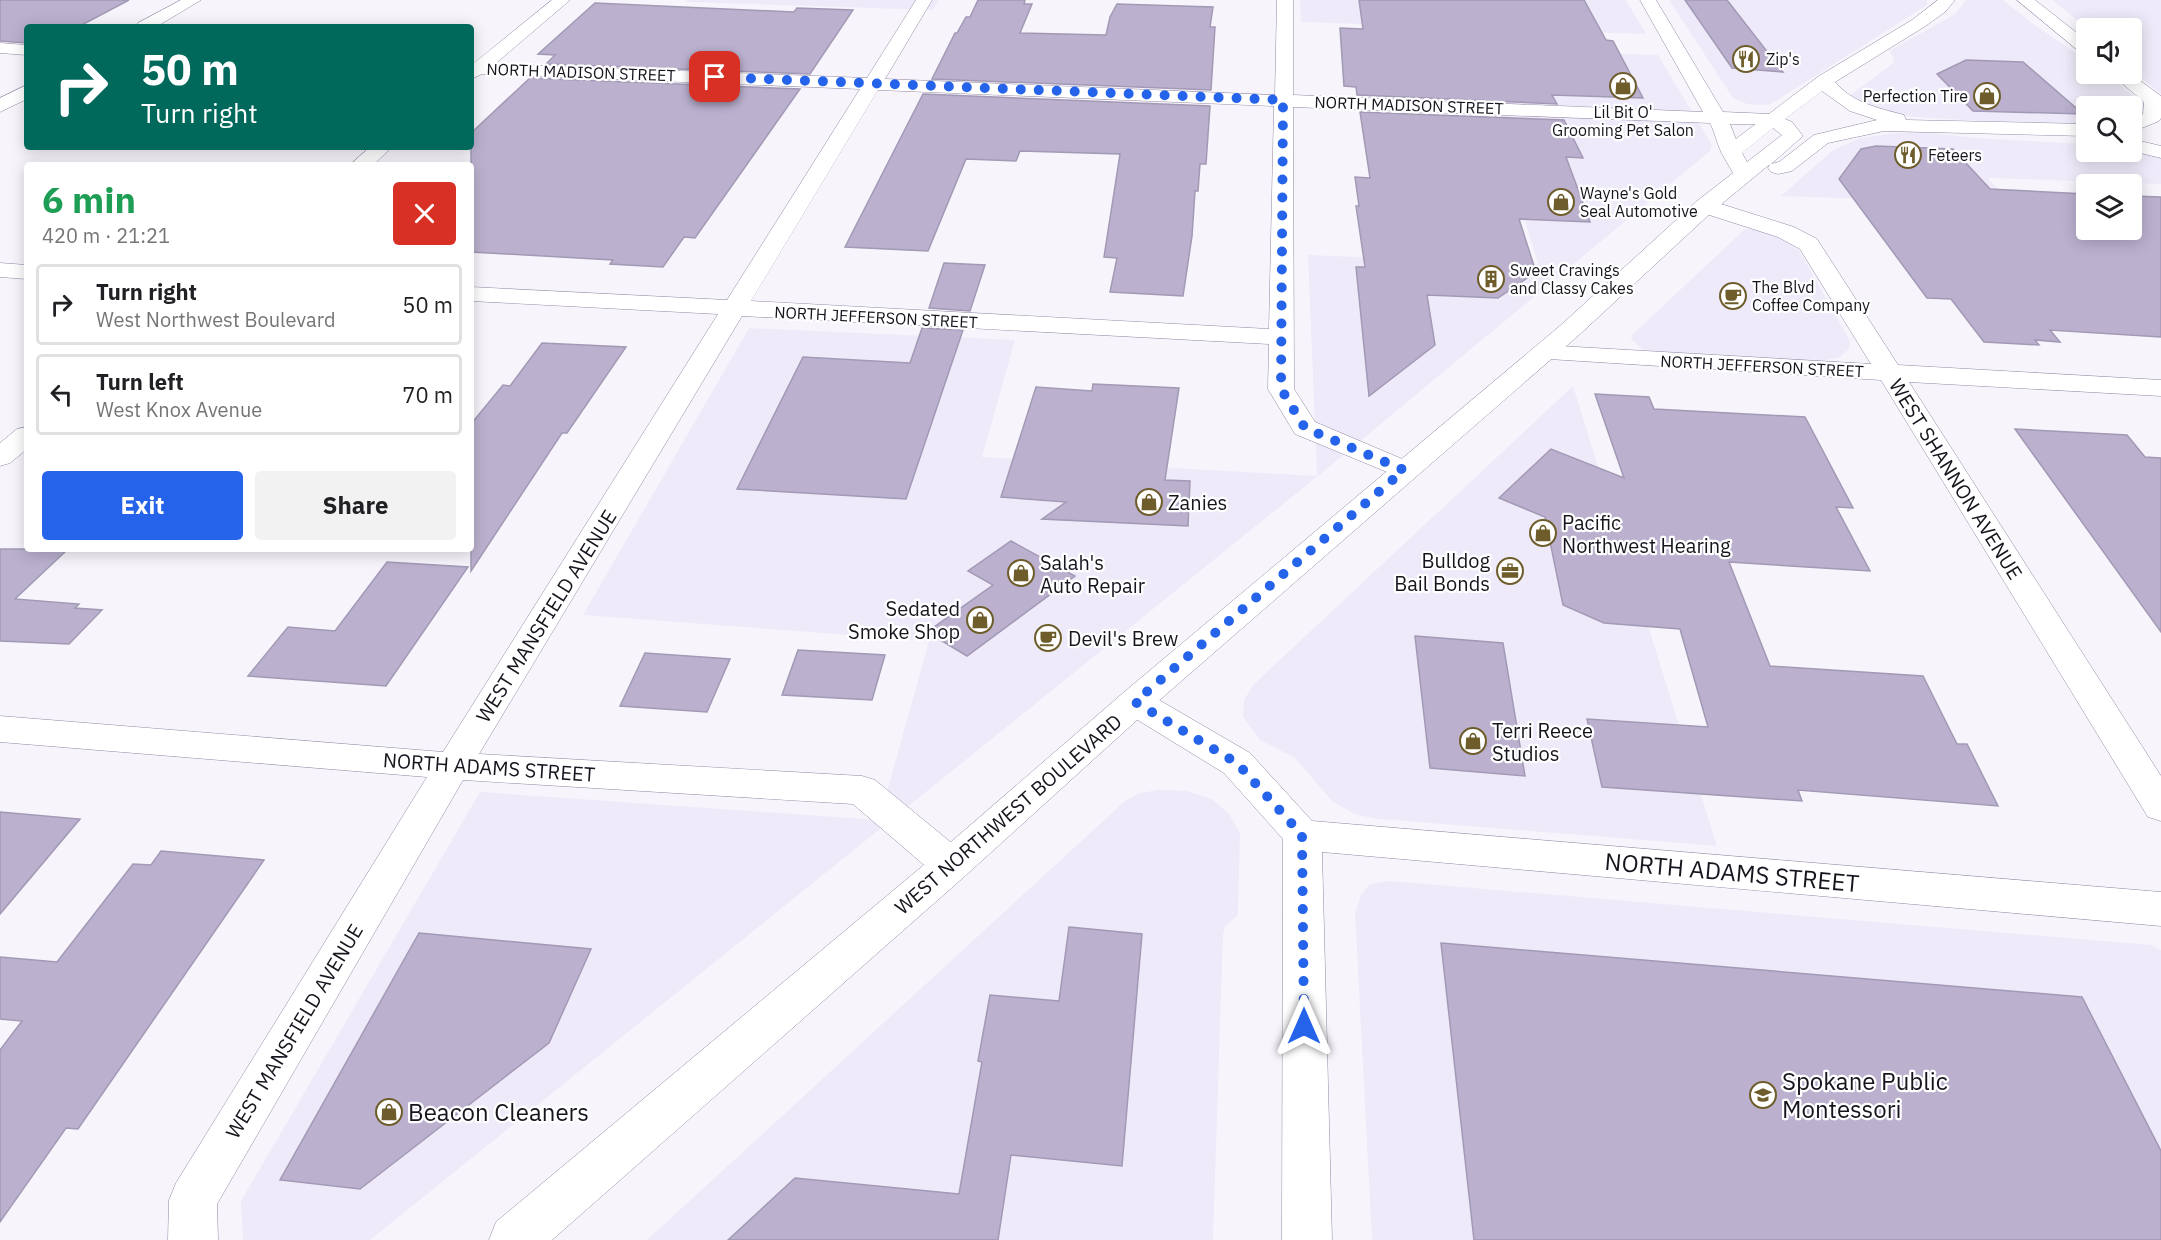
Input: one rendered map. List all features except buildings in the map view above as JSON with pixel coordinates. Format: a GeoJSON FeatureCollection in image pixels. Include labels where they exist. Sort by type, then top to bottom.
{"type":"FeatureCollection","features":[{"type":"Feature","properties":{"kind":"street"},"geometry":{"type":"LineString","coordinates":[[149,24],[193,0]]}},
{"type":"Feature","properties":{"kind":"street"},"geometry":{"type":"LineString","coordinates":[[474,70],[562,0]]}},
{"type":"Feature","properties":{"kind":"street","name":"WEST MANSFIELD AVENUE"},"geometry":{"type":"LineString","coordinates":[[193,1240],[193,1200],[453,766],[924,0]]}},
{"type":"Feature","properties":{"kind":"street"},"geometry":{"type":"LineString","coordinates":[[1285,0],[1281,389],[1305,428],[1404,470]]}},
{"type":"Feature","properties":{"kind":"street"},"geometry":{"type":"LineString","coordinates":[[1648,0],[1718,118],[1731,152],[1744,174],[1793,136],[1785,126],[1771,120]]}},
{"type":"Feature","properties":{"kind":"street"},"geometry":{"type":"LineString","coordinates":[[1731,152],[1808,92],[1857,59],[1930,17],[1947,0]]}},
{"type":"Feature","properties":{"kind":"street"},"geometry":{"type":"LineString","coordinates":[[2025,0],[2076,40]]}},
{"type":"Feature","properties":{"kind":"street"},"geometry":{"type":"LineString","coordinates":[[0,48],[24,50]]}},
{"type":"Feature","properties":{"kind":"street","name":"NORTH MADISON STREET"},"geometry":{"type":"LineString","coordinates":[[474,70],[1771,120]]}},
{"type":"Feature","properties":{"kind":"street"},"geometry":{"type":"LineString","coordinates":[[1824,81],[1834,94],[1846,103],[1864,111],[1896,119],[1948,127]]}},
{"type":"Feature","properties":{"kind":"street"},"geometry":{"type":"LineString","coordinates":[[2133,84],[2158,103],[2152,117],[2142,122]]}},
{"type":"Feature","properties":{"kind":"street"},"geometry":{"type":"LineString","coordinates":[[0,106],[24,93]]}},
{"type":"Feature","properties":{"kind":"street","name":"WEST NORTHWEST BOULEVARD"},"geometry":{"type":"LineString","coordinates":[[514,1240],[1542,353],[1705,206],[1744,174],[1788,164],[1821,140],[1849,131],[1884,124],[2076,130]]}},
{"type":"Feature","properties":{"kind":"street"},"geometry":{"type":"LineString","coordinates":[[1996,129],[2076,138]]}},
{"type":"Feature","properties":{"kind":"street"},"geometry":{"type":"LineString","coordinates":[[2142,147],[2161,152]]}},
{"type":"Feature","properties":{"kind":"street"},"geometry":{"type":"LineString","coordinates":[[364,162],[378,150]]}},
{"type":"Feature","properties":{"kind":"street","name":"WEST SHANNON AVENUE"},"geometry":{"type":"LineString","coordinates":[[1705,206],[1786,232],[1809,244],[2161,807]]}},
{"type":"Feature","properties":{"kind":"street"},"geometry":{"type":"LineString","coordinates":[[0,270],[24,272]]}},
{"type":"Feature","properties":{"kind":"street","name":"NORTH JEFFERSON STREET"},"geometry":{"type":"LineString","coordinates":[[474,294],[1282,337]]}},
{"type":"Feature","properties":{"kind":"street","name":"NORTH JEFFERSON STREET"},"geometry":{"type":"LineString","coordinates":[[1542,353],[1890,374],[2161,387]]}},
{"type":"Feature","properties":{"kind":"street"},"geometry":{"type":"LineString","coordinates":[[0,457],[24,437]]}},
{"type":"Feature","properties":{"kind":"street"},"geometry":{"type":"LineString","coordinates":[[1135,702],[1237,763],[1302,835],[1307,1240]]}},
{"type":"Feature","properties":{"kind":"street","name":"NORTH ADAMS STREET"},"geometry":{"type":"LineString","coordinates":[[0,729],[453,766],[862,790],[951,865]]}},
{"type":"Feature","properties":{"kind":"street","name":"NORTH ADAMS STREET"},"geometry":{"type":"LineString","coordinates":[[1302,835],[2161,909]]}},
{"type":"Feature","properties":{"kind":"shaded area"},"geometry":{"type":"Polygon","coordinates":[[[687,0],[939,0],[933,10],[686,2],[687,0]]]}},
{"type":"Feature","properties":{"kind":"shaded area"},"geometry":{"type":"Polygon","coordinates":[[[1300,0],[1626,0],[1646,34],[1301,22],[1300,0]]]}},
{"type":"Feature","properties":{"kind":"shaded area"},"geometry":{"type":"Polygon","coordinates":[[[1669,0],[1926,0],[1927,5],[1771,104],[1759,105],[1747,104],[1733,98],[1669,0]]]}},
{"type":"Feature","properties":{"kind":"shaded area"},"geometry":{"type":"Polygon","coordinates":[[[1966,0],[2003,0],[2076,53],[2076,84],[2118,84],[2132,96],[2076,96],[2076,124],[2043,125],[1888,114],[1859,104],[1850,95],[1893,63],[1894,58],[1889,51],[1955,14],[1966,0]]]}},
{"type":"Feature","properties":{"kind":"shaded area"},"geometry":{"type":"Polygon","coordinates":[[[2052,0],[2161,0],[2161,94],[2142,79],[2142,18],[2076,19],[2052,0]]]}},
{"type":"Feature","properties":{"kind":"shaded area"},"geometry":{"type":"Polygon","coordinates":[[[1473,50],[1658,55],[1712,145],[1710,151],[1318,476],[370,1240],[243,1240],[241,1201],[480,792],[879,820],[929,641],[583,615],[749,328],[1015,340],[982,457],[1317,476],[1308,255],[1538,264],[1473,50]]]}},
{"type":"Feature","properties":{"kind":"shaded area"},"geometry":{"type":"Polygon","coordinates":[[[1904,132],[1923,132],[1976,138],[2076,143],[2076,162],[2142,162],[2142,150],[2161,156],[2161,184],[2142,183],[2142,174],[2076,174],[2076,181],[1988,178],[2010,204],[1781,196],[1833,150],[1860,138],[1904,132]]]}},
{"type":"Feature","properties":{"kind":"shaded area"},"geometry":{"type":"Polygon","coordinates":[[[1745,229],[1761,230],[1784,239],[1800,252],[1850,341],[1849,349],[1840,357],[1818,362],[1651,353],[1632,340],[1631,336],[1745,229]]]}},
{"type":"Feature","properties":{"kind":"shaded area"},"geometry":{"type":"Polygon","coordinates":[[[1573,386],[1717,846],[1379,819],[1357,815],[1333,802],[1295,758],[1260,740],[1243,717],[1244,700],[1253,685],[1573,386]]]}},
{"type":"Feature","properties":{"kind":"shaded area"},"geometry":{"type":"Polygon","coordinates":[[[1159,790],[1186,791],[1212,799],[1229,814],[1240,833],[1238,915],[1225,927],[1223,935],[1213,1240],[647,1240],[1125,801],[1140,793],[1159,790]]]}},
{"type":"Feature","properties":{"kind":"shaded area","name":"Spokane Public Montessori"},"geometry":{"type":"Polygon","coordinates":[[[1390,881],[2151,945],[2161,950],[2161,1240],[1372,1240],[1355,913],[1361,895],[1370,884],[1390,881]]]}},
{"type":"Feature","properties":{"kind":"place","name":"Zip's"},"geometry":{"type":"Point","coordinates":[1746,59]}},
{"type":"Feature","properties":{"kind":"place","name":"Lil Bit O' Grooming Pet Salon"},"geometry":{"type":"Point","coordinates":[1623,86]}},
{"type":"Feature","properties":{"kind":"place","name":"Perfection Tire"},"geometry":{"type":"Point","coordinates":[1987,96]}},
{"type":"Feature","properties":{"kind":"place","name":"Feteers"},"geometry":{"type":"Point","coordinates":[1908,155]}},
{"type":"Feature","properties":{"kind":"place","name":"Wayne's Gold Seal Automotive"},"geometry":{"type":"Point","coordinates":[1561,202]}},
{"type":"Feature","properties":{"kind":"place","name":"Sweet Cravings and Classy Cakes"},"geometry":{"type":"Point","coordinates":[1491,279]}},
{"type":"Feature","properties":{"kind":"place","name":"The Blvd Coffee Company"},"geometry":{"type":"Point","coordinates":[1733,296]}},
{"type":"Feature","properties":{"kind":"place","name":"Zanies"},"geometry":{"type":"Point","coordinates":[1149,502]}},
{"type":"Feature","properties":{"kind":"place","name":"Pacific Northwest Hearing"},"geometry":{"type":"Point","coordinates":[1543,533]}},
{"type":"Feature","properties":{"kind":"place","name":"Bulldog Bail Bonds"},"geometry":{"type":"Point","coordinates":[1510,571]}},
{"type":"Feature","properties":{"kind":"place","name":"Salah's Auto Repair"},"geometry":{"type":"Point","coordinates":[1021,573]}},
{"type":"Feature","properties":{"kind":"place","name":"Sedated Smoke Shop"},"geometry":{"type":"Point","coordinates":[980,620]}},
{"type":"Feature","properties":{"kind":"place","name":"Devil's Brew"},"geometry":{"type":"Point","coordinates":[1048,638]}},
{"type":"Feature","properties":{"kind":"place","name":"Terri Reece Studios"},"geometry":{"type":"Point","coordinates":[1473,741]}},
{"type":"Feature","properties":{"kind":"place","name":"Spokane Public Montessori"},"geometry":{"type":"Point","coordinates":[1763,1095]}},
{"type":"Feature","properties":{"kind":"place","name":"Beacon Cleaners"},"geometry":{"type":"Point","coordinates":[389,1112]}},
{"type":"Feature","properties":{"kind":"route"},"geometry":{"type":"LineString","coordinates":[[715,77],[1283,100],[1281,389],[1305,428],[1404,470],[1135,702],[1237,763],[1302,835],[1304,1026]]}}]}
